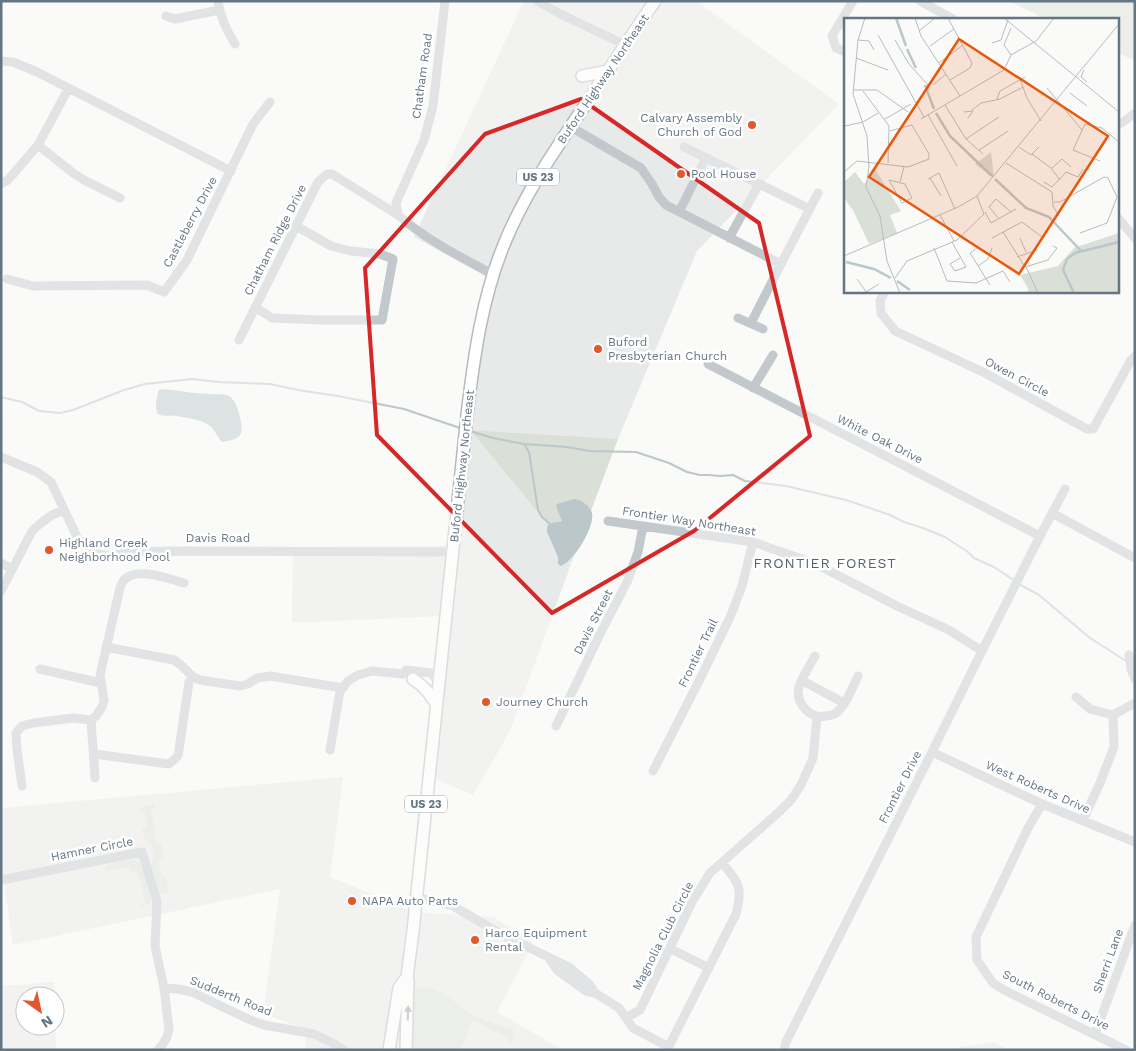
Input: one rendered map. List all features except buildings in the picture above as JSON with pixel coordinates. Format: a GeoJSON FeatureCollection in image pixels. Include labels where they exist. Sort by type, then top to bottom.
{"type":"FeatureCollection","features":[{"type":"Feature","properties":{"kind":"main road","name":"Buford Highway Northeast"},"geometry":{"type":"LineString","coordinates":[[407,977],[437,705],[437,678],[453,552],[467,415],[474,357],[486,300],[505,243],[526,198],[555,149],[655,1]]}},
{"type":"Feature","properties":{"kind":"main road"},"geometry":{"type":"LineString","coordinates":[[582,76],[608,71]]}},
{"type":"Feature","properties":{"kind":"main road"},"geometry":{"type":"LineString","coordinates":[[408,676],[423,685],[437,705]]}},
{"type":"Feature","properties":{"kind":"main road","name":"US 23"},"geometry":{"type":"LineString","coordinates":[[389,1050],[400,988],[407,977]]}},
{"type":"Feature","properties":{"kind":"main road","name":"US 23"},"geometry":{"type":"LineString","coordinates":[[406,1050],[407,977]]}},
{"type":"Feature","properties":{"kind":"street","name":"Chatham Road"},"geometry":{"type":"LineString","coordinates":[[398,215],[396,203],[424,140],[433,106],[445,1]]}},
{"type":"Feature","properties":{"kind":"street"},"geometry":{"type":"LineString","coordinates":[[537,1],[625,45]]}},
{"type":"Feature","properties":{"kind":"street"},"geometry":{"type":"LineString","coordinates":[[844,52],[836,48],[832,36],[853,1]]}},
{"type":"Feature","properties":{"kind":"street"},"geometry":{"type":"LineString","coordinates":[[920,1],[951,18]]}},
{"type":"Feature","properties":{"kind":"street"},"geometry":{"type":"LineString","coordinates":[[166,16],[175,19],[218,6],[235,44]]}},
{"type":"Feature","properties":{"kind":"street"},"geometry":{"type":"LineString","coordinates":[[1,61],[21,65],[231,171]]}},
{"type":"Feature","properties":{"kind":"street"},"geometry":{"type":"LineString","coordinates":[[1,184],[8,180],[38,145],[68,88]]}},
{"type":"Feature","properties":{"kind":"street","name":"Castleberry Drive"},"geometry":{"type":"LineString","coordinates":[[7,279],[33,286],[147,285],[164,292],[187,260],[253,124],[270,102]]}},
{"type":"Feature","properties":{"kind":"street"},"geometry":{"type":"LineString","coordinates":[[1118,124],[1135,113]]}},
{"type":"Feature","properties":{"kind":"street"},"geometry":{"type":"LineString","coordinates":[[570,127],[641,168],[659,198],[666,205],[781,264]]}},
{"type":"Feature","properties":{"kind":"street"},"geometry":{"type":"LineString","coordinates":[[38,145],[73,173],[120,198]]}},
{"type":"Feature","properties":{"kind":"street"},"geometry":{"type":"LineString","coordinates":[[684,147],[810,209]]}},
{"type":"Feature","properties":{"kind":"street"},"geometry":{"type":"LineString","coordinates":[[679,212],[706,158]]}},
{"type":"Feature","properties":{"kind":"street","name":"Chatham Ridge Drive"},"geometry":{"type":"LineString","coordinates":[[238,340],[318,182],[327,174],[332,174],[398,215]]}},
{"type":"Feature","properties":{"kind":"street"},"geometry":{"type":"LineString","coordinates":[[729,238],[759,184]]}},
{"type":"Feature","properties":{"kind":"street"},"geometry":{"type":"LineString","coordinates":[[751,323],[818,193]]}},
{"type":"Feature","properties":{"kind":"street"},"geometry":{"type":"LineString","coordinates":[[398,215],[409,225],[435,242],[494,275]]}},
{"type":"Feature","properties":{"kind":"street"},"geometry":{"type":"LineString","coordinates":[[1118,220],[1135,238]]}},
{"type":"Feature","properties":{"kind":"street"},"geometry":{"type":"LineString","coordinates":[[256,306],[272,318],[382,320],[393,259],[380,254],[332,246],[296,226]]}},
{"type":"Feature","properties":{"kind":"street","name":"Owen Circle"},"geometry":{"type":"LineString","coordinates":[[884,292],[880,301],[881,313],[895,331],[983,372],[1087,429],[1093,429],[1135,356]]}},
{"type":"Feature","properties":{"kind":"street"},"geometry":{"type":"LineString","coordinates":[[738,318],[763,330]]}},
{"type":"Feature","properties":{"kind":"street"},"geometry":{"type":"LineString","coordinates":[[753,388],[773,355]]}},
{"type":"Feature","properties":{"kind":"street","name":"White Oak Drive"},"geometry":{"type":"LineString","coordinates":[[708,364],[1040,536]]}},
{"type":"Feature","properties":{"kind":"street","name":"Davis Road"},"geometry":{"type":"LineString","coordinates":[[1,457],[37,472],[51,482],[78,539],[91,552],[109,556],[128,552],[170,551],[453,552]]}},
{"type":"Feature","properties":{"kind":"street"},"geometry":{"type":"LineString","coordinates":[[1065,489],[1052,514],[1135,558]]}},
{"type":"Feature","properties":{"kind":"street"},"geometry":{"type":"LineString","coordinates":[[1,591],[32,531],[52,515],[64,510]]}},
{"type":"Feature","properties":{"kind":"street","name":"Frontier Drive"},"geometry":{"type":"LineString","coordinates":[[784,1050],[786,1042],[1052,514]]}},
{"type":"Feature","properties":{"kind":"street","name":"Frontier Way Northeast"},"geometry":{"type":"LineString","coordinates":[[608,521],[752,542],[816,564],[897,606],[949,630],[982,651]]}},
{"type":"Feature","properties":{"kind":"street","name":"Davis Street"},"geometry":{"type":"LineString","coordinates":[[556,726],[627,582],[638,552],[643,526]]}},
{"type":"Feature","properties":{"kind":"street","name":"Frontier Trail"},"geometry":{"type":"LineString","coordinates":[[653,771],[731,615],[742,586],[752,542]]}},
{"type":"Feature","properties":{"kind":"street"},"geometry":{"type":"LineString","coordinates":[[1,563],[12,569]]}},
{"type":"Feature","properties":{"kind":"street"},"geometry":{"type":"LineString","coordinates":[[22,786],[16,734],[22,726],[73,718],[91,720],[102,707],[104,692],[100,675],[120,588],[124,580],[132,575],[150,574],[184,583]]}},
{"type":"Feature","properties":{"kind":"street"},"geometry":{"type":"LineString","coordinates":[[106,647],[174,660],[193,677],[200,680],[240,686],[248,684],[256,678],[270,676],[343,688]]}},
{"type":"Feature","properties":{"kind":"street"},"geometry":{"type":"LineString","coordinates":[[1129,655],[1135,679]]}},
{"type":"Feature","properties":{"kind":"street"},"geometry":{"type":"LineString","coordinates":[[815,656],[799,688],[799,698],[803,707],[812,715],[821,717],[834,715],[840,710],[858,676]]}},
{"type":"Feature","properties":{"kind":"street"},"geometry":{"type":"LineString","coordinates":[[40,669],[101,683]]}},
{"type":"Feature","properties":{"kind":"street"},"geometry":{"type":"LineString","coordinates":[[330,750],[340,691],[348,681],[358,675],[372,671],[430,680],[437,678]]}},
{"type":"Feature","properties":{"kind":"street"},"geometry":{"type":"LineString","coordinates":[[94,754],[169,764],[178,756],[189,682],[193,677]]}},
{"type":"Feature","properties":{"kind":"street"},"geometry":{"type":"LineString","coordinates":[[802,680],[844,703]]}},
{"type":"Feature","properties":{"kind":"street"},"geometry":{"type":"LineString","coordinates":[[1076,697],[1090,709],[1113,715],[1135,703]]}},
{"type":"Feature","properties":{"kind":"street"},"geometry":{"type":"LineString","coordinates":[[1083,820],[1114,747],[1113,715]]}},
{"type":"Feature","properties":{"kind":"street","name":"Magnolia Club Circle"},"geometry":{"type":"LineString","coordinates":[[626,1018],[640,1010],[692,902],[710,873],[779,812],[791,800],[801,785],[813,758],[817,716]]}},
{"type":"Feature","properties":{"kind":"street"},"geometry":{"type":"LineString","coordinates":[[91,720],[95,778]]}},
{"type":"Feature","properties":{"kind":"street","name":"West Roberts Drive"},"geometry":{"type":"LineString","coordinates":[[932,752],[1042,804],[1135,842]]}},
{"type":"Feature","properties":{"kind":"street","name":"South Roberts Drive"},"geometry":{"type":"LineString","coordinates":[[1042,804],[1028,828],[976,937],[977,960],[982,970],[1004,990],[1126,1050]]}},
{"type":"Feature","properties":{"kind":"street","name":"Hamner Circle"},"geometry":{"type":"LineString","coordinates":[[1,880],[142,852],[157,901],[155,946],[164,988],[169,1029],[167,1037],[160,1047]]}},
{"type":"Feature","properties":{"kind":"street"},"geometry":{"type":"LineString","coordinates":[[416,897],[453,906],[501,934],[569,967],[573,976],[590,984],[595,993],[619,1008],[633,1028],[668,1048],[736,914],[740,894],[735,877],[722,862]]}},
{"type":"Feature","properties":{"kind":"street","name":"Sherri Lane"},"geometry":{"type":"LineString","coordinates":[[1095,1034],[1135,925]]}},
{"type":"Feature","properties":{"kind":"street"},"geometry":{"type":"LineString","coordinates":[[670,949],[708,968]]}},
{"type":"Feature","properties":{"kind":"street","name":"Sudderth Road"},"geometry":{"type":"LineString","coordinates":[[164,988],[192,992],[264,1025],[314,1034],[344,1050]]}},
{"type":"Feature","properties":{"kind":"highlighted area"},"geometry":{"type":"Polygon","coordinates":[[[581,99],[759,223],[810,436],[694,531],[552,613],[377,435],[365,268],[485,134],[581,99]]]}},
{"type":"Feature","properties":{"kind":"shaded area"},"geometry":{"type":"Polygon","coordinates":[[[524,1],[696,1],[839,104],[697,251],[618,439],[470,430],[574,556],[510,731],[473,795],[428,776],[444,616],[292,623],[293,547],[451,546],[491,279],[414,237],[524,1]]]}},
{"type":"Feature","properties":{"kind":"shaded area"},"geometry":{"type":"Polygon","coordinates":[[[1009,1],[1135,1],[1135,61],[1118,52],[1118,18],[1044,18],[1009,1]]]}},
{"type":"Feature","properties":{"kind":"shaded area"},"geometry":{"type":"Polygon","coordinates":[[[159,390],[229,396],[235,403],[239,414],[242,427],[240,435],[234,439],[222,442],[212,428],[204,422],[158,414],[156,409],[157,399],[159,390]]]}},
{"type":"Feature","properties":{"kind":"shaded area"},"geometry":{"type":"Polygon","coordinates":[[[470,430],[618,439],[574,556],[470,430]]]}},
{"type":"Feature","properties":{"kind":"shaded area"},"geometry":{"type":"Polygon","coordinates":[[[574,499],[588,506],[592,513],[592,519],[587,535],[577,551],[572,558],[561,566],[558,564],[558,557],[547,532],[547,526],[562,521],[556,506],[557,504],[574,499]]]}},
{"type":"Feature","properties":{"kind":"shaded area"},"geometry":{"type":"Polygon","coordinates":[[[343,777],[330,877],[416,912],[494,917],[533,943],[497,1012],[563,1050],[305,1050],[306,1029],[263,1014],[280,889],[13,945],[1,863],[1,808],[343,777]]]}},
{"type":"Feature","properties":{"kind":"shaded area"},"geometry":{"type":"Polygon","coordinates":[[[153,804],[155,808],[151,810],[156,842],[161,843],[163,858],[158,860],[161,876],[166,877],[169,892],[166,894],[161,893],[159,890],[151,866],[154,850],[145,840],[142,829],[147,828],[145,811],[142,812],[140,810],[144,806],[153,804]]]}},
{"type":"Feature","properties":{"kind":"shaded area"},"geometry":{"type":"Polygon","coordinates":[[[130,860],[138,862],[146,874],[151,901],[147,905],[140,905],[145,903],[145,899],[136,871],[130,872],[129,867],[107,871],[107,876],[106,868],[109,864],[130,860]]]}},
{"type":"Feature","properties":{"kind":"shaded area"},"geometry":{"type":"Polygon","coordinates":[[[54,982],[54,986],[15,986],[15,1036],[56,1036],[56,1050],[1,1050],[1,986],[54,982]]]}},
{"type":"Feature","properties":{"kind":"shaded area"},"geometry":{"type":"Polygon","coordinates":[[[420,987],[435,990],[472,1014],[513,1030],[515,1034],[510,1044],[509,1039],[473,1020],[460,1050],[412,1050],[414,995],[415,990],[420,987]]]}},
{"type":"Feature","properties":{"kind":"shaded area"},"geometry":{"type":"Polygon","coordinates":[[[994,1042],[1008,1050],[945,1050],[962,1047],[994,1042]]]}},
{"type":"Feature","properties":{"kind":"waterway"},"geometry":{"type":"LineString","coordinates":[[1,397],[22,402],[39,411],[60,413],[145,384],[192,379],[270,384],[404,409],[460,428]]}},
{"type":"Feature","properties":{"kind":"waterway"},"geometry":{"type":"LineString","coordinates":[[470,431],[524,444],[567,447],[590,451],[636,452],[669,463],[687,472],[700,475],[733,475],[745,481],[786,486],[846,500],[945,537],[974,558],[994,567],[1015,581]]}},
{"type":"Feature","properties":{"kind":"waterway"},"geometry":{"type":"LineString","coordinates":[[524,444],[529,452],[538,510],[542,517],[550,524]]}},
{"type":"Feature","properties":{"kind":"waterway"},"geometry":{"type":"LineString","coordinates":[[1019,584],[1039,595],[1090,638],[1126,661]]}},
{"type":"Feature","properties":{"kind":"place","name":"Calvary Assembly Church of God"},"geometry":{"type":"Point","coordinates":[752,125]}},
{"type":"Feature","properties":{"kind":"place","name":"Pool House"},"geometry":{"type":"Point","coordinates":[681,174]}},
{"type":"Feature","properties":{"kind":"place","name":"Buford Presbyterian Church"},"geometry":{"type":"Point","coordinates":[598,349]}},
{"type":"Feature","properties":{"kind":"place","name":"Highland Creek Neighborhood Pool"},"geometry":{"type":"Point","coordinates":[49,550]}},
{"type":"Feature","properties":{"kind":"place","name":"Journey Church"},"geometry":{"type":"Point","coordinates":[486,702]}},
{"type":"Feature","properties":{"kind":"place","name":"NAPA Auto Parts"},"geometry":{"type":"Point","coordinates":[352,901]}},
{"type":"Feature","properties":{"kind":"place","name":"Harco Equipment Rental"},"geometry":{"type":"Point","coordinates":[475,940]}},
{"type":"Feature","properties":{"kind":"district","name":"FRONTIER FOREST"},"geometry":{"type":"Point","coordinates":[825,563]}}]}
